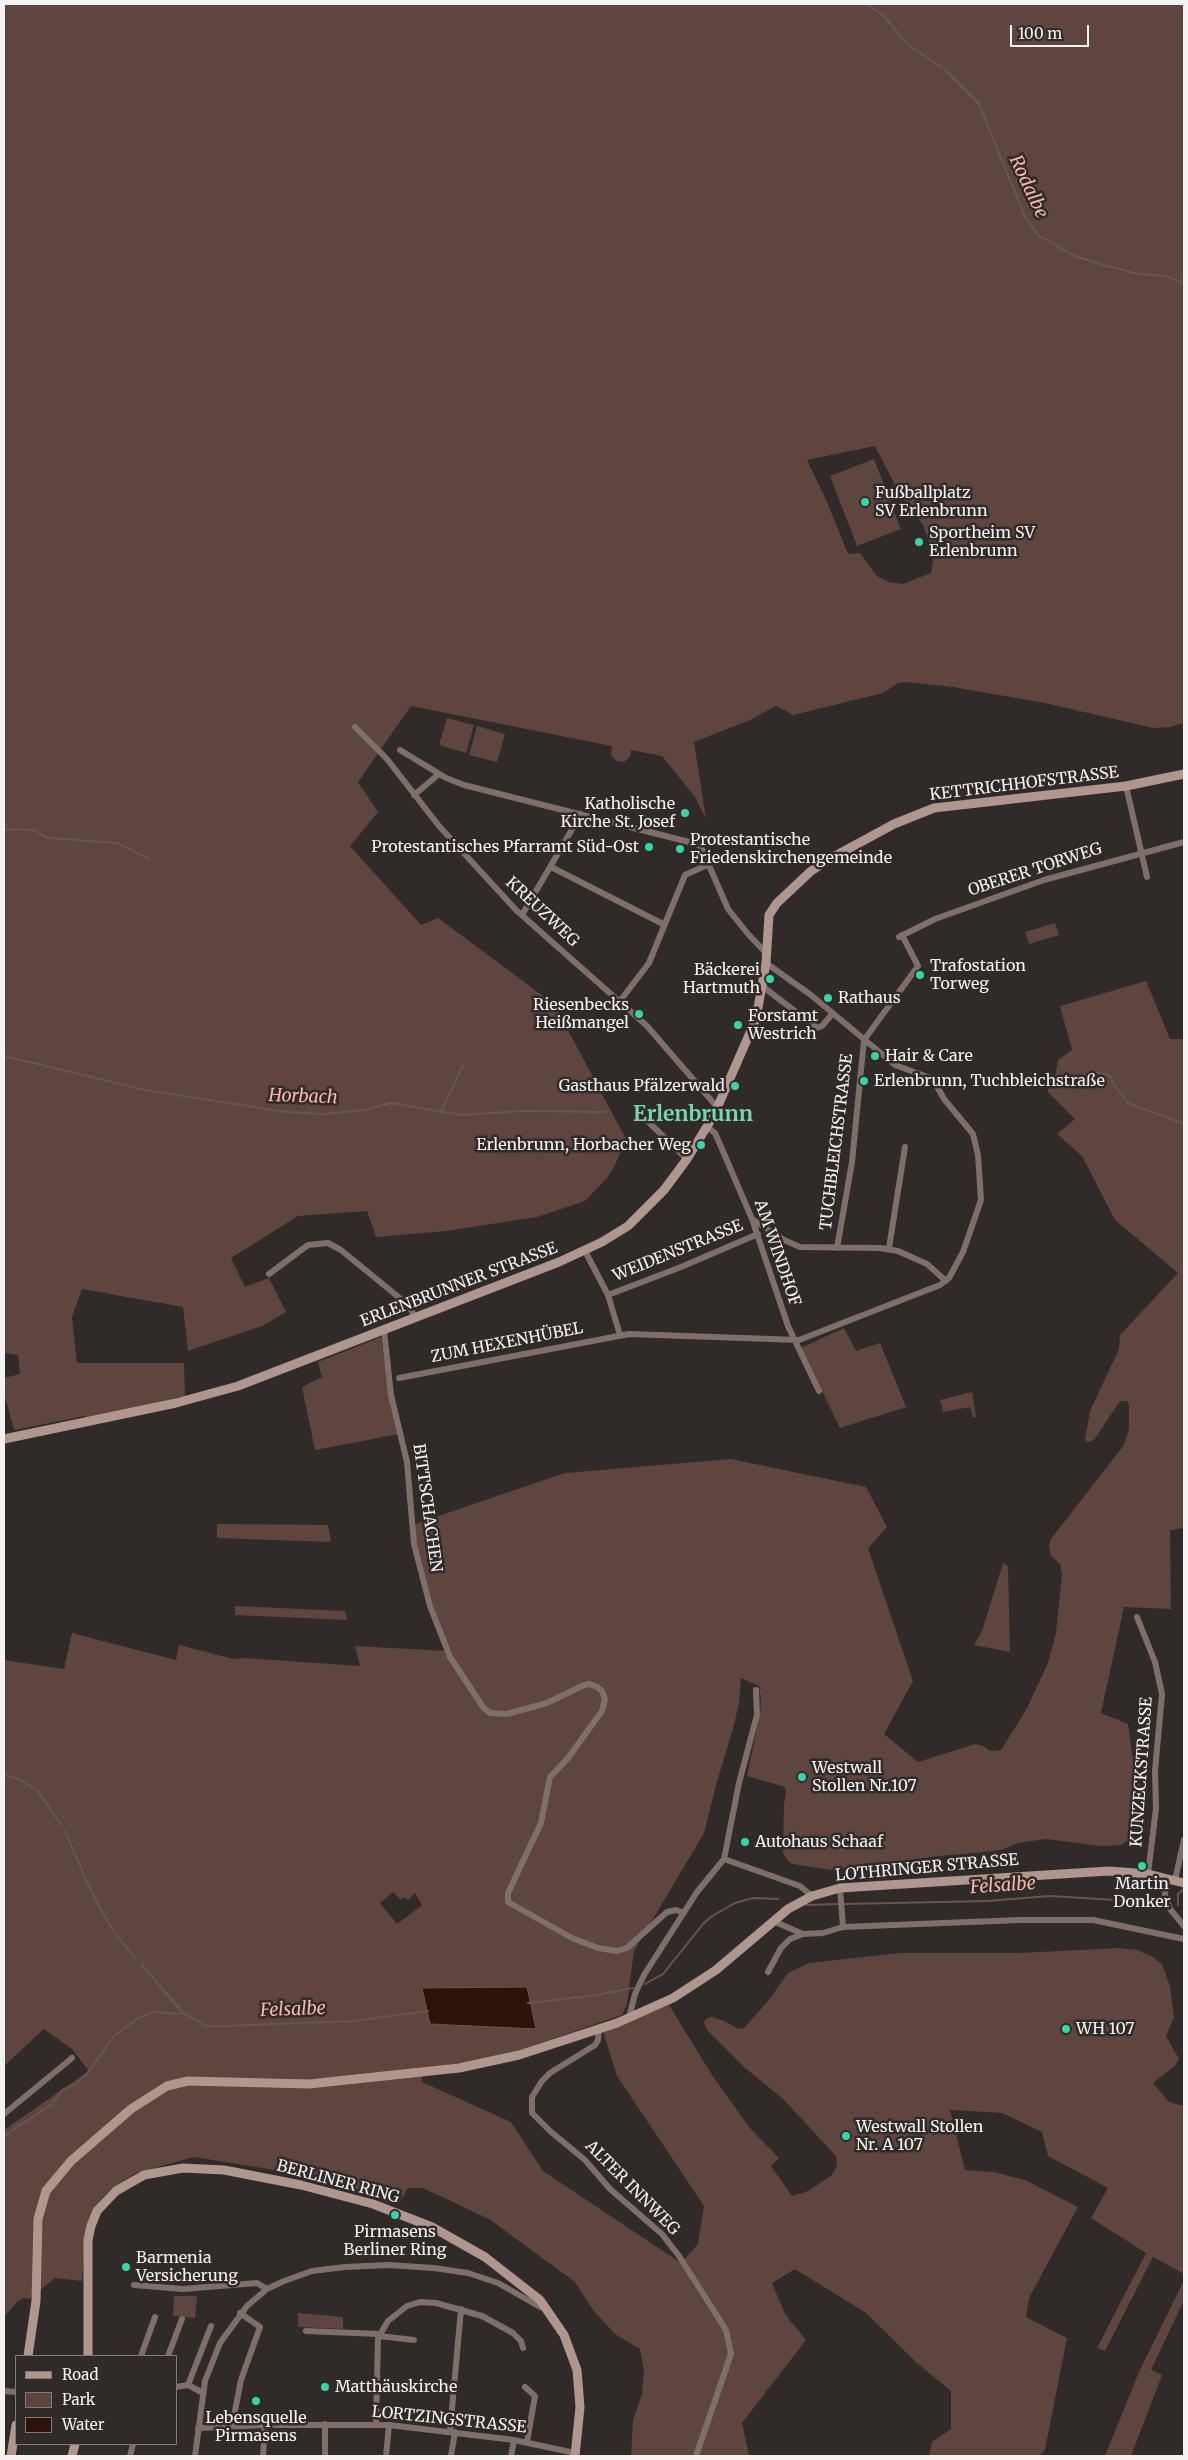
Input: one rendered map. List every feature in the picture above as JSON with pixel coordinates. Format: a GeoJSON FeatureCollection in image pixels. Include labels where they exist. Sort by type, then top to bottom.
{"type":"FeatureCollection","features":[{"type":"Feature","properties":{"kind":"street","name":"KREUZWEG"},"geometry":{"type":"LineString","coordinates":[[355,727],[390,764],[451,838],[522,916],[620,1001],[652,1032],[718,1108]]}},
{"type":"Feature","properties":{"kind":"street"},"geometry":{"type":"LineString","coordinates":[[400,750],[439,774],[475,788],[697,844],[701,847],[707,865],[728,909],[767,959],[895,1065],[933,1079],[944,1099],[964,1121],[975,1139],[981,1182],[981,1200],[957,1266],[946,1281],[934,1269],[917,1258],[888,1248],[800,1248],[752,1219]]}},
{"type":"Feature","properties":{"kind":"street"},"geometry":{"type":"LineString","coordinates":[[414,795],[439,774]]}},
{"type":"Feature","properties":{"kind":"street","name":"KETTRICHHOFSTRASSE"},"geometry":{"type":"LineString","coordinates":[[767,959],[767,919],[777,903],[817,867],[907,817],[942,806],[1126,786],[1184,774]]}},
{"type":"Feature","properties":{"kind":"street"},"geometry":{"type":"LineString","coordinates":[[1126,786],[1148,877]]}},
{"type":"Feature","properties":{"kind":"street"},"geometry":{"type":"LineString","coordinates":[[522,916],[581,814]]}},
{"type":"Feature","properties":{"kind":"street","name":"OBERER TORWEG"},"geometry":{"type":"LineString","coordinates":[[864,1040],[918,966],[900,936],[971,905],[1075,870],[1184,842]]}},
{"type":"Feature","properties":{"kind":"street"},"geometry":{"type":"LineString","coordinates":[[620,1001],[645,971],[685,875],[707,865]]}},
{"type":"Feature","properties":{"kind":"street"},"geometry":{"type":"LineString","coordinates":[[551,867],[665,925]]}},
{"type":"Feature","properties":{"kind":"street","name":"ERLENBRUNNER STRASSE"},"geometry":{"type":"LineString","coordinates":[[4,1439],[225,1390],[416,1318],[585,1251],[628,1226],[646,1210],[687,1159],[718,1108],[753,1030],[767,959]]}},
{"type":"Feature","properties":{"kind":"street"},"geometry":{"type":"LineString","coordinates":[[762,986],[817,1028],[822,1026],[833,1013]]}},
{"type":"Feature","properties":{"kind":"street","name":"TUCHBLEICHSTRASSE"},"geometry":{"type":"LineString","coordinates":[[837,1248],[852,1162],[864,1040]]}},
{"type":"Feature","properties":{"kind":"street"},"geometry":{"type":"LineString","coordinates":[[639,1113],[687,1159]]}},
{"type":"Feature","properties":{"kind":"street","name":"AM WINDHOF"},"geometry":{"type":"LineString","coordinates":[[707,1126],[715,1133],[752,1219],[794,1341],[818,1391]]}},
{"type":"Feature","properties":{"kind":"street"},"geometry":{"type":"LineString","coordinates":[[888,1248],[905,1147]]}},
{"type":"Feature","properties":{"kind":"street","name":"WEIDENSTRASSE"},"geometry":{"type":"LineString","coordinates":[[608,1294],[681,1267],[758,1234]]}},
{"type":"Feature","properties":{"kind":"street"},"geometry":{"type":"LineString","coordinates":[[269,1274],[308,1245],[328,1243],[341,1250],[407,1304],[416,1318]]}},
{"type":"Feature","properties":{"kind":"street"},"geometry":{"type":"LineString","coordinates":[[585,1251],[608,1294],[620,1335]]}},
{"type":"Feature","properties":{"kind":"street","name":"ZUM HEXENHÜBEL"},"geometry":{"type":"LineString","coordinates":[[399,1378],[620,1335],[794,1341],[807,1338],[946,1281]]}},
{"type":"Feature","properties":{"kind":"street","name":"BITTSCHACHEN"},"geometry":{"type":"LineString","coordinates":[[384,1330],[391,1394],[407,1462],[414,1544],[430,1606],[450,1657],[482,1707],[490,1713],[507,1714],[547,1703],[584,1685],[590,1684],[602,1691],[605,1699],[602,1711],[568,1758],[550,1777],[540,1823],[508,1893],[508,1902],[572,1938],[598,1948],[617,1950],[627,1948],[667,1912],[676,1910],[684,1913]]}},
{"type":"Feature","properties":{"kind":"street","name":"KUNZECKSTRASSE"},"geometry":{"type":"LineString","coordinates":[[1137,1617],[1155,1662],[1162,1694],[1155,1771],[1156,1808],[1148,1874]]}},
{"type":"Feature","properties":{"kind":"street"},"geometry":{"type":"LineString","coordinates":[[629,2018],[632,2003],[641,1979],[704,1882],[724,1859],[737,1790],[758,1716],[756,1690]]}},
{"type":"Feature","properties":{"kind":"street"},"geometry":{"type":"LineString","coordinates":[[1184,1840],[1165,1895],[1170,1909],[1184,1926]]}},
{"type":"Feature","properties":{"kind":"street"},"geometry":{"type":"LineString","coordinates":[[724,1859],[800,1886],[812,1896]]}},
{"type":"Feature","properties":{"kind":"street","name":"LOTHRINGER STRASSE"},"geometry":{"type":"LineString","coordinates":[[28,2355],[36,2300],[38,2219],[46,2191],[64,2168],[132,2109],[167,2086],[188,2081],[299,2084],[468,2066],[519,2054],[599,2029],[667,2001],[694,1986],[788,1909],[812,1896],[840,1888],[1084,1872],[1148,1874],[1184,1883]]}},
{"type":"Feature","properties":{"kind":"street"},"geometry":{"type":"LineString","coordinates":[[840,1888],[843,1928]]}},
{"type":"Feature","properties":{"kind":"street"},"geometry":{"type":"LineString","coordinates":[[768,1972],[788,1940],[802,1934],[823,1933],[843,1928],[1011,1920],[1093,1920],[1184,1938]]}},
{"type":"Feature","properties":{"kind":"street"},"geometry":{"type":"LineString","coordinates":[[773,1921],[802,1934]]}},
{"type":"Feature","properties":{"kind":"street","name":"ALTER INNWEG"},"geometry":{"type":"LineString","coordinates":[[599,2029],[599,2037],[595,2046],[550,2073],[542,2081],[532,2097],[532,2113],[538,2121],[585,2160],[610,2189],[662,2234],[679,2256],[726,2330],[731,2345],[730,2360],[696,2456]]}},
{"type":"Feature","properties":{"kind":"street"},"geometry":{"type":"LineString","coordinates":[[4,2114],[72,2058]]}},
{"type":"Feature","properties":{"kind":"street","name":"BERLINER RING"},"geometry":{"type":"LineString","coordinates":[[88,2355],[87,2248],[94,2218],[116,2191],[133,2180],[159,2171],[200,2168],[224,2170],[351,2197],[393,2211],[432,2227],[464,2244],[532,2292],[548,2308],[564,2335],[577,2370],[580,2400],[575,2454]]}},
{"type":"Feature","properties":{"kind":"street"},"geometry":{"type":"LineString","coordinates":[[195,2456],[203,2393],[208,2371],[220,2343],[240,2313],[268,2289],[293,2277],[312,2272],[371,2265],[442,2269],[468,2273],[498,2283],[540,2307],[548,2308]]}},
{"type":"Feature","properties":{"kind":"street"},"geometry":{"type":"LineString","coordinates":[[498,2283],[505,2272]]}},
{"type":"Feature","properties":{"kind":"street"},"geometry":{"type":"LineString","coordinates":[[134,2285],[183,2289],[257,2283],[268,2289]]}},
{"type":"Feature","properties":{"kind":"street"},"geometry":{"type":"LineString","coordinates":[[376,2424],[379,2335],[395,2314],[413,2304],[436,2303],[482,2316],[518,2336],[523,2348]]}},
{"type":"Feature","properties":{"kind":"street"},"geometry":{"type":"LineString","coordinates":[[451,2456],[462,2309]]}},
{"type":"Feature","properties":{"kind":"street"},"geometry":{"type":"LineString","coordinates":[[232,2426],[242,2380],[260,2327],[240,2313]]}},
{"type":"Feature","properties":{"kind":"street"},"geometry":{"type":"LineString","coordinates":[[141,2355],[155,2317]]}},
{"type":"Feature","properties":{"kind":"street"},"geometry":{"type":"LineString","coordinates":[[168,2355],[182,2319]]}},
{"type":"Feature","properties":{"kind":"street"},"geometry":{"type":"LineString","coordinates":[[188,2385],[211,2326]]}},
{"type":"Feature","properties":{"kind":"street"},"geometry":{"type":"LineString","coordinates":[[306,2331],[379,2335],[414,2340]]}},
{"type":"Feature","properties":{"kind":"street"},"geometry":{"type":"LineString","coordinates":[[178,2387],[188,2385],[203,2393]]}},
{"type":"Feature","properties":{"kind":"street"},"geometry":{"type":"LineString","coordinates":[[525,2387],[535,2396],[527,2442]]}},
{"type":"Feature","properties":{"kind":"street"},"geometry":{"type":"LineString","coordinates":[[325,2424],[325,2456]]}},
{"type":"Feature","properties":{"kind":"street","name":"LORTZINGSTRASSE"},"geometry":{"type":"LineString","coordinates":[[198,2428],[376,2424],[452,2431],[514,2440],[575,2454]]}},
{"type":"Feature","properties":{"kind":"street"},"geometry":{"type":"LineString","coordinates":[[263,2456],[265,2425]]}},
{"type":"Feature","properties":{"kind":"street"},"geometry":{"type":"LineString","coordinates":[[386,2456],[389,2425]]}},
{"type":"Feature","properties":{"kind":"street"},"geometry":{"type":"LineString","coordinates":[[11,2456],[15,2431]]}},
{"type":"Feature","properties":{"kind":"street"},"geometry":{"type":"LineString","coordinates":[[511,2456],[514,2440]]}},
{"type":"Feature","properties":{"kind":"green space"},"geometry":{"type":"Polygon","coordinates":[[[4,4],[1184,4],[1184,723],[1170,727],[1153,728],[1045,703],[953,687],[907,682],[898,683],[883,693],[793,715],[776,706],[750,720],[694,742],[706,819],[695,797],[662,756],[631,750],[630,757],[624,762],[616,761],[611,755],[612,746],[411,706],[358,782],[378,812],[350,846],[421,925],[438,918],[554,1004],[626,1139],[607,1178],[585,1201],[537,1217],[446,1231],[376,1237],[367,1211],[298,1216],[231,1258],[245,1287],[269,1278],[286,1312],[262,1326],[188,1351],[183,1307],[82,1289],[72,1317],[77,1363],[184,1363],[185,1396],[86,1419],[85,1416],[14,1430],[4,1393],[4,1378],[20,1374],[18,1355],[4,1353],[4,4]],[[875,446],[807,460],[827,502],[848,554],[860,553],[877,576],[889,582],[903,584],[931,573],[934,555],[923,525],[899,493],[875,446]]]}},
{"type":"Feature","properties":{"kind":"green space","name":"Fußballplatz SV Erlenbrunn"},"geometry":{"type":"Polygon","coordinates":[[[874,459],[901,529],[857,546],[830,476],[874,459]]]}},
{"type":"Feature","properties":{"kind":"green space"},"geometry":{"type":"Polygon","coordinates":[[[447,718],[474,725],[466,753],[439,745],[447,718]]]}},
{"type":"Feature","properties":{"kind":"green space"},"geometry":{"type":"Polygon","coordinates":[[[477,726],[505,734],[497,762],[469,755],[477,726]]]}},
{"type":"Feature","properties":{"kind":"green space"},"geometry":{"type":"Polygon","coordinates":[[[1055,923],[1059,935],[1029,944],[1025,932],[1055,923]]]}},
{"type":"Feature","properties":{"kind":"green space"},"geometry":{"type":"Polygon","coordinates":[[[1146,981],[1170,1039],[1184,1039],[1184,1528],[1170,1530],[1171,1609],[1124,1607],[1101,1713],[1128,1724],[1133,1760],[1143,1795],[1143,1805],[1135,1831],[1130,1839],[1121,1845],[1101,1846],[1046,1839],[1018,1843],[1001,1850],[831,1870],[792,1864],[787,1860],[783,1852],[785,1787],[747,1776],[760,1714],[761,1699],[759,1686],[741,1678],[739,1703],[733,1729],[704,1833],[634,1951],[627,2004],[622,2015],[520,2050],[469,2062],[423,2068],[422,2082],[511,2122],[543,2171],[681,2263],[698,2244],[704,2206],[617,2076],[603,2031],[669,2005],[712,2075],[749,2127],[779,2158],[771,2166],[792,2196],[808,2191],[832,2175],[837,2165],[836,2156],[783,2099],[744,2067],[707,2030],[704,2023],[706,2019],[711,2017],[725,2021],[738,2029],[744,2028],[768,2001],[788,1973],[809,1963],[900,1953],[1019,1953],[1119,1948],[1137,1950],[1151,1956],[1162,1964],[1170,1986],[1174,2017],[1166,2036],[1179,2059],[1175,2066],[1153,2083],[1169,2102],[1184,2106],[1184,2274],[1153,2257],[1105,2351],[1097,2348],[1146,2253],[1091,2218],[1108,2188],[1048,2156],[1042,2132],[1002,2113],[950,2110],[965,2170],[994,2172],[1025,2180],[1078,2207],[1029,2298],[1026,2317],[1067,2338],[1045,2450],[1039,2456],[929,2456],[932,2442],[951,2429],[951,2391],[918,2364],[866,2313],[795,2269],[772,2283],[785,2314],[806,2340],[742,2423],[749,2456],[631,2456],[633,2420],[642,2394],[644,2371],[640,2349],[615,2334],[593,2310],[575,2282],[489,2219],[423,2188],[408,2188],[400,2202],[392,2204],[305,2175],[194,2157],[136,2173],[110,2190],[100,2201],[93,2214],[85,2242],[82,2281],[55,2278],[29,2299],[24,2298],[18,2301],[4,2317],[4,2130],[89,2071],[72,2049],[44,2029],[4,2066],[4,1660],[64,1669],[72,1633],[176,1660],[179,1645],[233,1659],[244,1658],[360,1666],[355,1646],[447,1651],[439,1630],[412,1525],[565,1473],[731,1459],[866,1487],[887,1527],[868,1548],[913,1681],[884,1734],[918,1762],[975,1744],[984,1746],[990,1751],[1001,1750],[1026,1710],[1048,1663],[1056,1633],[1062,1574],[1060,1564],[1051,1556],[1049,1546],[1051,1539],[1124,1445],[1129,1429],[1129,1405],[1127,1401],[1120,1401],[1094,1440],[1088,1442],[1085,1440],[1090,1411],[1119,1349],[1120,1335],[1178,1273],[1115,1220],[1082,1156],[1057,1134],[1075,1119],[1047,1091],[1055,1078],[1058,1060],[1072,1050],[1060,1006],[1146,981]],[[393,1892],[380,1903],[397,1924],[422,1905],[415,1893],[408,1900],[404,1897],[401,1900],[393,1892]]]}},
{"type":"Feature","properties":{"kind":"green space"},"geometry":{"type":"Polygon","coordinates":[[[844,1328],[856,1351],[880,1343],[906,1407],[840,1428],[801,1348],[844,1328]]]}},
{"type":"Feature","properties":{"kind":"green space"},"geometry":{"type":"Polygon","coordinates":[[[381,1337],[390,1396],[399,1434],[315,1450],[302,1387],[322,1377],[318,1362],[381,1337]]]}},
{"type":"Feature","properties":{"kind":"green space"},"geometry":{"type":"Polygon","coordinates":[[[972,1392],[976,1417],[973,1417],[970,1407],[943,1412],[940,1400],[972,1392]]]}},
{"type":"Feature","properties":{"kind":"green space"},"geometry":{"type":"Polygon","coordinates":[[[217,1524],[328,1525],[331,1542],[217,1538],[217,1524]]]}},
{"type":"Feature","properties":{"kind":"green space"},"geometry":{"type":"Polygon","coordinates":[[[1003,1563],[1008,1566],[1010,1652],[974,1645],[982,1631],[1003,1563]]]}},
{"type":"Feature","properties":{"kind":"green space"},"geometry":{"type":"Polygon","coordinates":[[[235,1606],[345,1611],[347,1620],[235,1615],[235,1606]]]}},
{"type":"Feature","properties":{"kind":"green space"},"geometry":{"type":"Polygon","coordinates":[[[1184,2280],[1184,2300],[1151,2370],[1162,2375],[1131,2456],[1105,2456],[1139,2372],[1184,2280]]]}},
{"type":"Feature","properties":{"kind":"green space"},"geometry":{"type":"Polygon","coordinates":[[[174,2296],[197,2296],[195,2318],[173,2316],[174,2296]]]}},
{"type":"Feature","properties":{"kind":"green space"},"geometry":{"type":"Polygon","coordinates":[[[298,2313],[343,2317],[343,2329],[298,2327],[298,2313]]]}},
{"type":"Feature","properties":{"kind":"water"},"geometry":{"type":"Polygon","coordinates":[[[527,1987],[536,2029],[430,2024],[422,1988],[527,1987]]]}},
{"type":"Feature","properties":{"kind":"waterway","name":"Rodalbe"},"geometry":{"type":"LineString","coordinates":[[866,4],[883,15],[907,44],[941,67]]}},
{"type":"Feature","properties":{"kind":"waterway","name":"Rodalbe"},"geometry":{"type":"LineString","coordinates":[[945,70],[979,104],[1025,217],[1038,235],[1072,255],[1103,265],[1139,274],[1165,276],[1184,283]]}},
{"type":"Feature","properties":{"kind":"waterway"},"geometry":{"type":"LineString","coordinates":[[4,829],[34,830],[47,838],[118,843],[149,859]]}},
{"type":"Feature","properties":{"kind":"waterway","name":"Horbach"},"geometry":{"type":"LineString","coordinates":[[4,1056],[145,1090],[286,1112],[324,1114],[365,1110],[391,1103],[462,1115],[520,1111],[605,1112]]}},
{"type":"Feature","properties":{"kind":"waterway"},"geometry":{"type":"LineString","coordinates":[[441,1112],[463,1065]]}},
{"type":"Feature","properties":{"kind":"waterway"},"geometry":{"type":"LineString","coordinates":[[1096,1072],[1110,1076],[1114,1085],[1128,1103],[1184,1124]]}},
{"type":"Feature","properties":{"kind":"waterway"},"geometry":{"type":"LineString","coordinates":[[4,1775],[18,1779],[37,1790],[62,1826]]}},
{"type":"Feature","properties":{"kind":"waterway"},"geometry":{"type":"LineString","coordinates":[[65,1831],[91,1891],[112,1929],[135,1958]]}},
{"type":"Feature","properties":{"kind":"waterway"},"geometry":{"type":"LineString","coordinates":[[1178,1905],[1178,1894],[1184,1889]]}},
{"type":"Feature","properties":{"kind":"waterway","name":"Felsalbe"},"geometry":{"type":"LineString","coordinates":[[845,1904],[987,1901],[1050,1896],[1115,1900],[1162,1907]]}},
{"type":"Feature","properties":{"kind":"waterway","name":"Felsalbe"},"geometry":{"type":"LineString","coordinates":[[645,1984],[663,1974],[703,1924],[712,1916],[735,1903],[753,1898],[778,1899]]}},
{"type":"Feature","properties":{"kind":"waterway","name":"Felsalbe"},"geometry":{"type":"LineString","coordinates":[[807,1905],[839,1904]]}},
{"type":"Feature","properties":{"kind":"waterway"},"geometry":{"type":"LineString","coordinates":[[142,1965],[184,2014]]}},
{"type":"Feature","properties":{"kind":"waterway","name":"Felsalbe"},"geometry":{"type":"LineString","coordinates":[[528,2003],[591,1996],[633,1988]]}},
{"type":"Feature","properties":{"kind":"waterway","name":"Felsalbe"},"geometry":{"type":"LineString","coordinates":[[4,2136],[51,2105],[62,2090],[76,2084],[89,2071],[114,2036],[136,2020],[152,2012],[185,2014],[206,2026],[224,2026],[354,2021],[428,2011]]}},
{"type":"Feature","properties":{"kind":"place","name":"Fußballplatz SV Erlenbrunn"},"geometry":{"type":"Point","coordinates":[865,502]}},
{"type":"Feature","properties":{"kind":"place","name":"Sportheim SV Erlenbrunn"},"geometry":{"type":"Point","coordinates":[919,542]}},
{"type":"Feature","properties":{"kind":"place","name":"Katholische Kirche St. Josef"},"geometry":{"type":"Point","coordinates":[685,813]}},
{"type":"Feature","properties":{"kind":"place","name":"Protestantisches Pfarramt Süd-Ost"},"geometry":{"type":"Point","coordinates":[649,847]}},
{"type":"Feature","properties":{"kind":"place","name":"Protestantische Friedenskirchengemeinde"},"geometry":{"type":"Point","coordinates":[680,849]}},
{"type":"Feature","properties":{"kind":"place","name":"Trafostation Torweg"},"geometry":{"type":"Point","coordinates":[920,975]}},
{"type":"Feature","properties":{"kind":"place","name":"Bäckerei Hartmuth"},"geometry":{"type":"Point","coordinates":[770,979]}},
{"type":"Feature","properties":{"kind":"place","name":"Rathaus"},"geometry":{"type":"Point","coordinates":[828,998]}},
{"type":"Feature","properties":{"kind":"place","name":"Riesenbecks Heißmangel"},"geometry":{"type":"Point","coordinates":[639,1014]}},
{"type":"Feature","properties":{"kind":"place","name":"Forstamt Westrich"},"geometry":{"type":"Point","coordinates":[738,1025]}},
{"type":"Feature","properties":{"kind":"place","name":"Hair & Care"},"geometry":{"type":"Point","coordinates":[875,1056]}},
{"type":"Feature","properties":{"kind":"place","name":"Erlenbrunn, Tuchbleichstraße"},"geometry":{"type":"Point","coordinates":[864,1081]}},
{"type":"Feature","properties":{"kind":"place","name":"Gasthaus Pfälzerwald"},"geometry":{"type":"Point","coordinates":[735,1086]}},
{"type":"Feature","properties":{"kind":"place","name":"Erlenbrunn, Horbacher Weg"},"geometry":{"type":"Point","coordinates":[701,1145]}},
{"type":"Feature","properties":{"kind":"place","name":"Westwall Stollen Nr.107"},"geometry":{"type":"Point","coordinates":[802,1777]}},
{"type":"Feature","properties":{"kind":"place","name":"Autohaus Schaaf"},"geometry":{"type":"Point","coordinates":[745,1842]}},
{"type":"Feature","properties":{"kind":"place","name":"Martin Donker"},"geometry":{"type":"Point","coordinates":[1142,1866]}},
{"type":"Feature","properties":{"kind":"place","name":"WH 107"},"geometry":{"type":"Point","coordinates":[1066,2029]}},
{"type":"Feature","properties":{"kind":"place","name":"Westwall Stollen Nr. A 107"},"geometry":{"type":"Point","coordinates":[846,2136]}},
{"type":"Feature","properties":{"kind":"place","name":"Pirmasens Berliner Ring"},"geometry":{"type":"Point","coordinates":[395,2215]}},
{"type":"Feature","properties":{"kind":"place","name":"Barmenia Versicherung"},"geometry":{"type":"Point","coordinates":[126,2267]}},
{"type":"Feature","properties":{"kind":"place","name":"Matthäuskirche"},"geometry":{"type":"Point","coordinates":[325,2387]}},
{"type":"Feature","properties":{"kind":"place","name":"Lebensquelle Pirmasens"},"geometry":{"type":"Point","coordinates":[256,2401]}},
{"type":"Feature","properties":{"kind":"district","name":"Erlenbrunn"},"geometry":{"type":"Point","coordinates":[693,1115]}}]}
